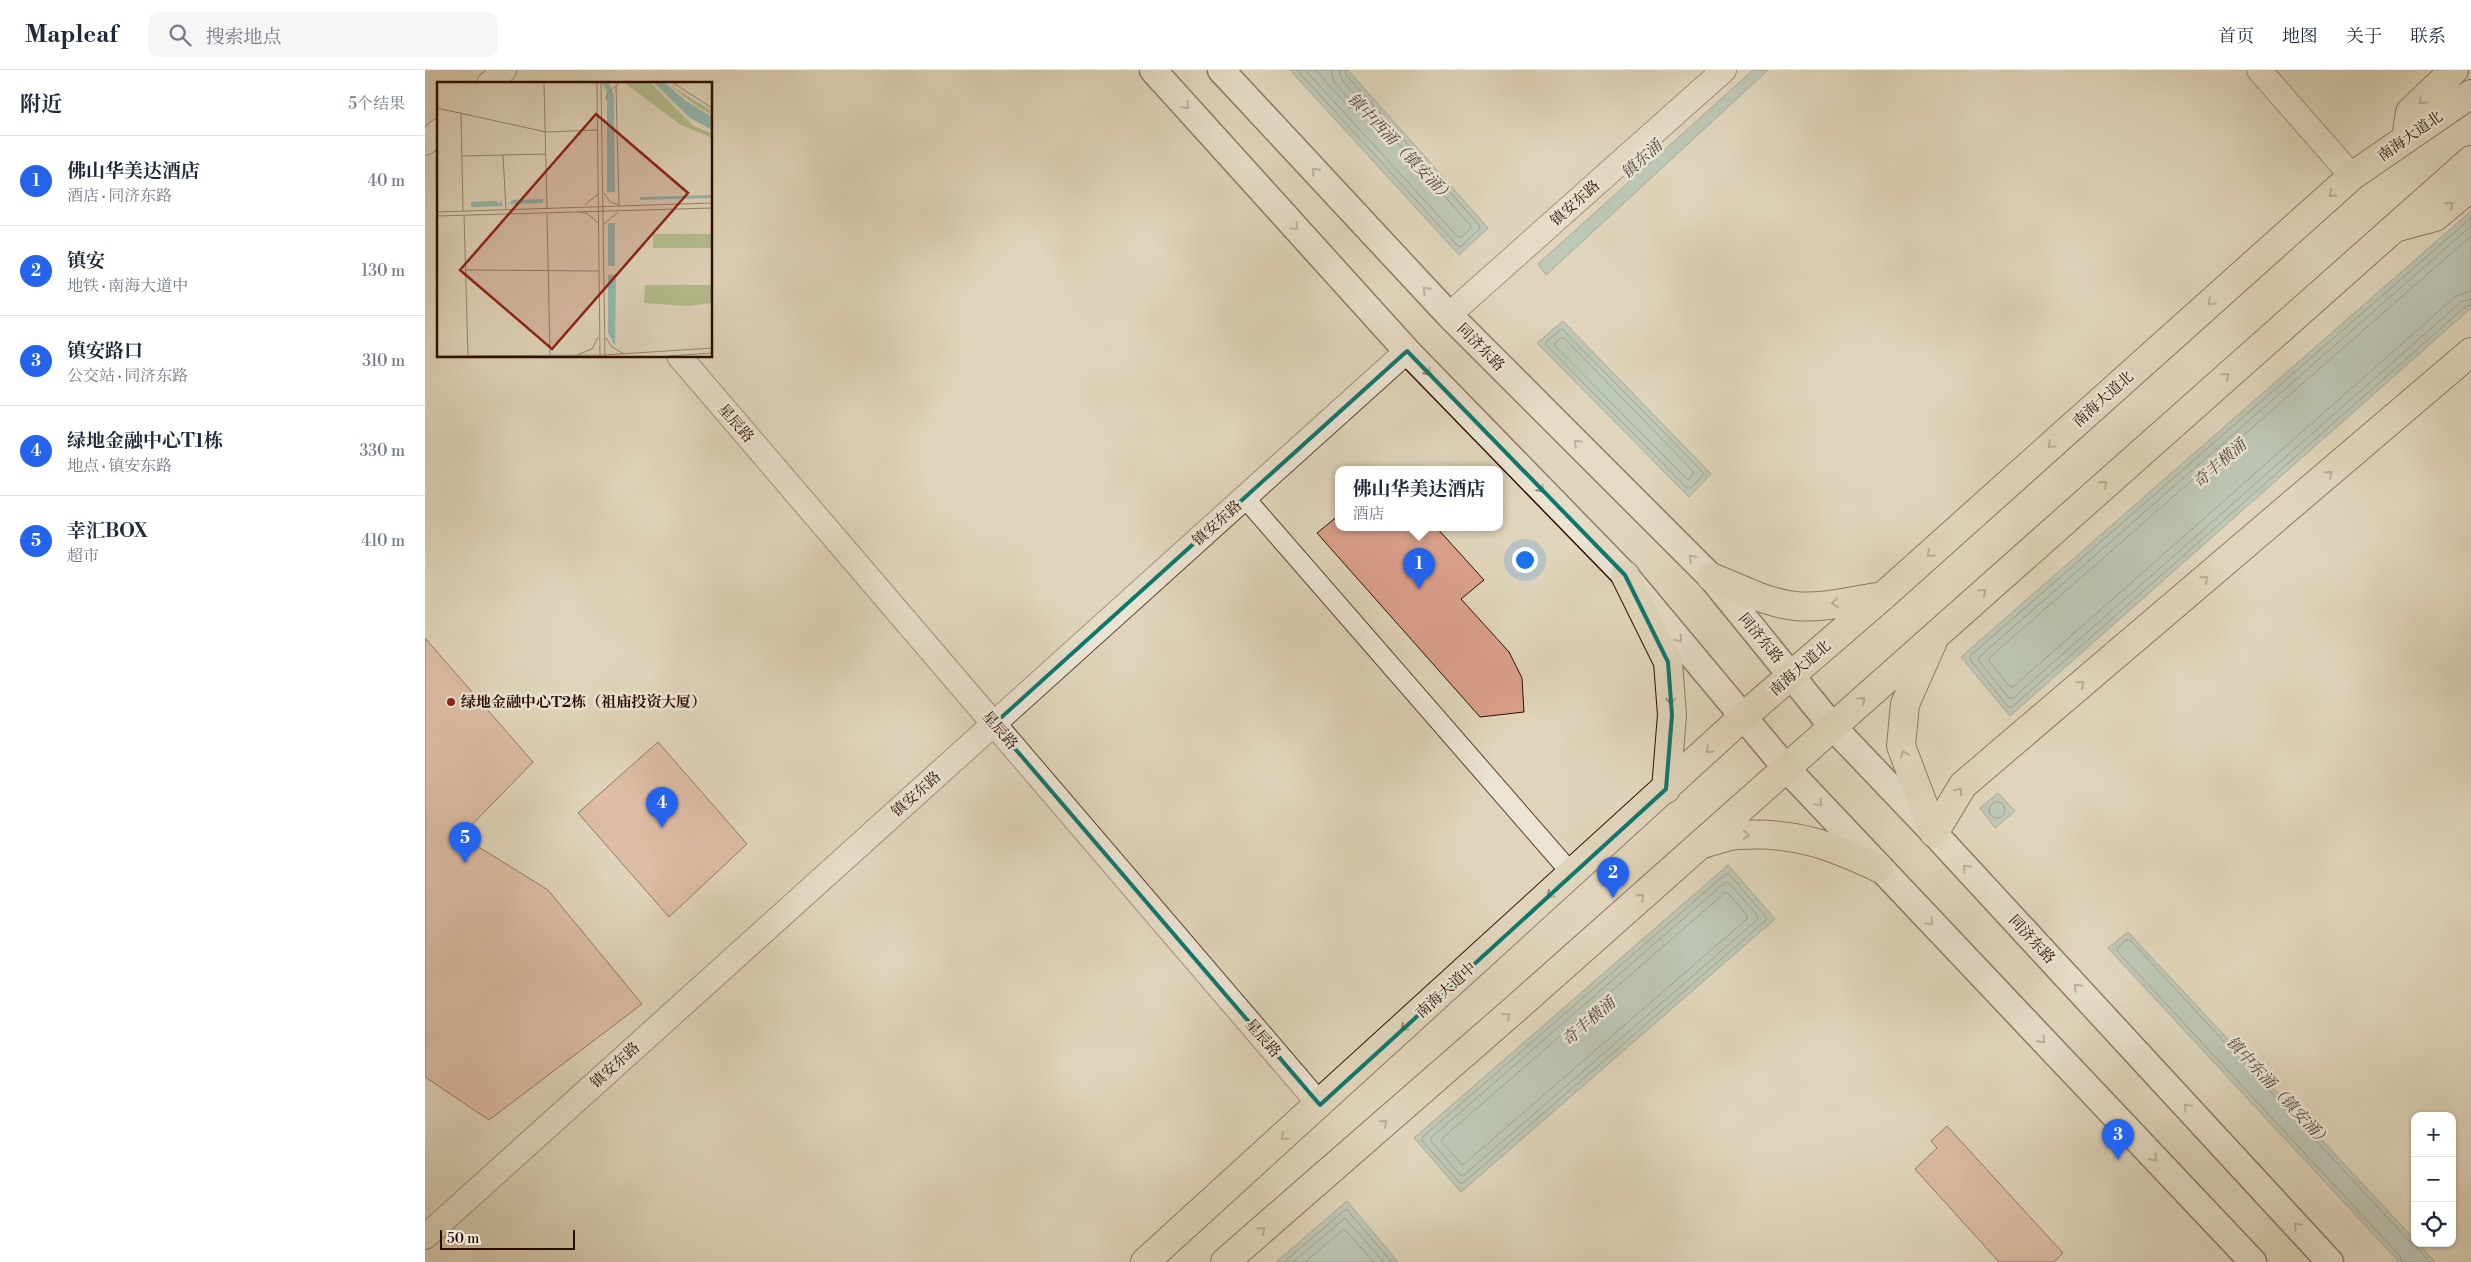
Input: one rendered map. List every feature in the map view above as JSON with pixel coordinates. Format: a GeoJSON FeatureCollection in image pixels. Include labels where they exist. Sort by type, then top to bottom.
{"type":"FeatureCollection","features":[{"type":"Feature","properties":{"kind":"highway"},"geometry":{"type":"LineString","coordinates":[[2406,139],[2410,112],[2454,70]]}},
{"type":"Feature","properties":{"kind":"highway","name":"南海大道北"},"geometry":{"type":"LineString","coordinates":[[1744,716],[1883,596],[2352,176],[2471,94]]}},
{"type":"Feature","properties":{"kind":"highway"},"geometry":{"type":"LineString","coordinates":[[1225,1262],[1699,845],[2471,160]]}},
{"type":"Feature","properties":{"kind":"highway"},"geometry":{"type":"LineString","coordinates":[[2394,228],[2435,217],[2471,187]]}},
{"type":"Feature","properties":{"kind":"highway"},"geometry":{"type":"LineString","coordinates":[[1934,833],[1963,785],[2471,352]]}},
{"type":"Feature","properties":{"kind":"highway"},"geometry":{"type":"LineString","coordinates":[[1625,575],[1668,662],[1673,715],[1666,789]]}},
{"type":"Feature","properties":{"kind":"highway"},"geometry":{"type":"LineString","coordinates":[[1711,576],[1755,594],[1795,606],[1837,603],[1883,596]]}},
{"type":"Feature","properties":{"kind":"highway"},"geometry":{"type":"LineString","coordinates":[[1934,833],[1901,746],[1905,704],[1937,633]]}},
{"type":"Feature","properties":{"kind":"highway","name":"南海大道中"},"geometry":{"type":"LineString","coordinates":[[1145,1262],[1320,1105],[1744,716]]}},
{"type":"Feature","properties":{"kind":"highway"},"geometry":{"type":"LineString","coordinates":[[1699,845],[1738,835],[1797,837],[1831,846],[1879,868]]}},
{"type":"Feature","properties":{"kind":"main road"},"geometry":{"type":"LineString","coordinates":[[1153,70],[1407,351],[1625,575],[1786,768],[2253,1262]]}},
{"type":"Feature","properties":{"kind":"main road","name":"同济东路"},"geometry":{"type":"LineString","coordinates":[[1221,70],[1449,315],[1711,576],[1832,726],[1934,833],[2330,1262]]}},
{"type":"Feature","properties":{"kind":"street"},"geometry":{"type":"LineString","coordinates":[[491,82],[504,70]]}},
{"type":"Feature","properties":{"kind":"street","name":"镇安东路"},"geometry":{"type":"LineString","coordinates":[[1449,315],[1724,70]]}},
{"type":"Feature","properties":{"kind":"street"},"geometry":{"type":"LineString","coordinates":[[2259,70],[2352,176]]}},
{"type":"Feature","properties":{"kind":"street"},"geometry":{"type":"LineString","coordinates":[[425,143],[437,132]]}},
{"type":"Feature","properties":{"kind":"street","name":"镇安东路"},"geometry":{"type":"LineString","coordinates":[[425,1237],[1407,351]]}},
{"type":"Feature","properties":{"kind":"street","name":"星辰路"},"geometry":{"type":"LineString","coordinates":[[681,358],[1320,1105]]}},
{"type":"Feature","properties":{"kind":"street"},"geometry":{"type":"LineString","coordinates":[[1245,498],[1573,874]]}},
{"type":"Feature","properties":{"kind":"highlighted area"},"geometry":{"type":"Polygon","coordinates":[[[1407,351],[1625,575],[1668,662],[1672,715],[1666,789],[1320,1105],[994,724],[1407,351]]]}},
{"type":"Feature","properties":{"kind":"water","name":"镇中西涌（镇安涌）"},"geometry":{"type":"Polygon","coordinates":[[[1290,70],[1348,70],[1488,228],[1459,255],[1290,70]]]}},
{"type":"Feature","properties":{"kind":"water"},"geometry":{"type":"Polygon","coordinates":[[[1753,70],[1768,70],[1546,275],[1538,264],[1753,70]]]}},
{"type":"Feature","properties":{"kind":"water","name":"奇丰横涌"},"geometry":{"type":"Polygon","coordinates":[[[2471,211],[2471,308],[2010,716],[1961,657],[2471,211]]]}},
{"type":"Feature","properties":{"kind":"water"},"geometry":{"type":"Polygon","coordinates":[[[1563,321],[1711,474],[1689,497],[1537,343],[1563,321]]]}},
{"type":"Feature","properties":{"kind":"water"},"geometry":{"type":"Polygon","coordinates":[[[1998,793],[2015,811],[1995,828],[1980,808],[1998,793]]]}},
{"type":"Feature","properties":{"kind":"water","name":"奇丰横涌"},"geometry":{"type":"Polygon","coordinates":[[[1728,865],[1775,919],[1461,1192],[1414,1138],[1728,865]]]}},
{"type":"Feature","properties":{"kind":"water"},"geometry":{"type":"Polygon","coordinates":[[[2128,932],[2411,1236],[2411,1247],[2422,1247],[2435,1262],[2399,1262],[2108,948],[2128,932]]]}},
{"type":"Feature","properties":{"kind":"water"},"geometry":{"type":"Polygon","coordinates":[[[1347,1201],[1398,1262],[1276,1262],[1347,1201]]]}},
{"type":"Feature","properties":{"kind":"building"},"geometry":{"type":"Polygon","coordinates":[[[1335,518],[1335,531],[1440,531],[1484,580],[1461,599],[1509,652],[1522,678],[1524,712],[1480,717],[1317,533],[1335,518]]]}},
{"type":"Feature","properties":{"kind":"building"},"geometry":{"type":"Polygon","coordinates":[[[425,638],[533,762],[461,836],[548,890],[642,1004],[489,1120],[425,1077],[425,638]]]}},
{"type":"Feature","properties":{"kind":"building"},"geometry":{"type":"Polygon","coordinates":[[[658,742],[747,844],[669,917],[578,813],[658,742]]]}},
{"type":"Feature","properties":{"kind":"building"},"geometry":{"type":"Polygon","coordinates":[[[1947,1126],[2063,1253],[2054,1262],[1999,1262],[1915,1169],[1937,1148],[1931,1141],[1947,1126]]]}},
{"type":"Feature","properties":{"kind":"place","name":"佛山华美达酒店"},"geometry":{"type":"Point","coordinates":[1419,589]}},
{"type":"Feature","properties":{"kind":"place","name":"绿地金融中心T2栋（祖庙投资大厦）"},"geometry":{"type":"Point","coordinates":[451,702]}},
{"type":"Feature","properties":{"kind":"place","name":"绿地金融中心T1栋"},"geometry":{"type":"Point","coordinates":[662,828]}},
{"type":"Feature","properties":{"kind":"place","name":"幸汇BOX"},"geometry":{"type":"Point","coordinates":[465,863]}},
{"type":"Feature","properties":{"kind":"place","name":"镇安"},"geometry":{"type":"Point","coordinates":[1613,898]}},
{"type":"Feature","properties":{"kind":"place","name":"镇安路口"},"geometry":{"type":"Point","coordinates":[2118,1160]}},
{"type":"Feature","properties":{"kind":"water label","name":"镇东涌"},"geometry":{"type":"Point","coordinates":[1641,159]}},
{"type":"Feature","properties":{"kind":"water label","name":"镇中东涌（镇安涌）"},"geometry":{"type":"Point","coordinates":[2279,1091]}}]}
